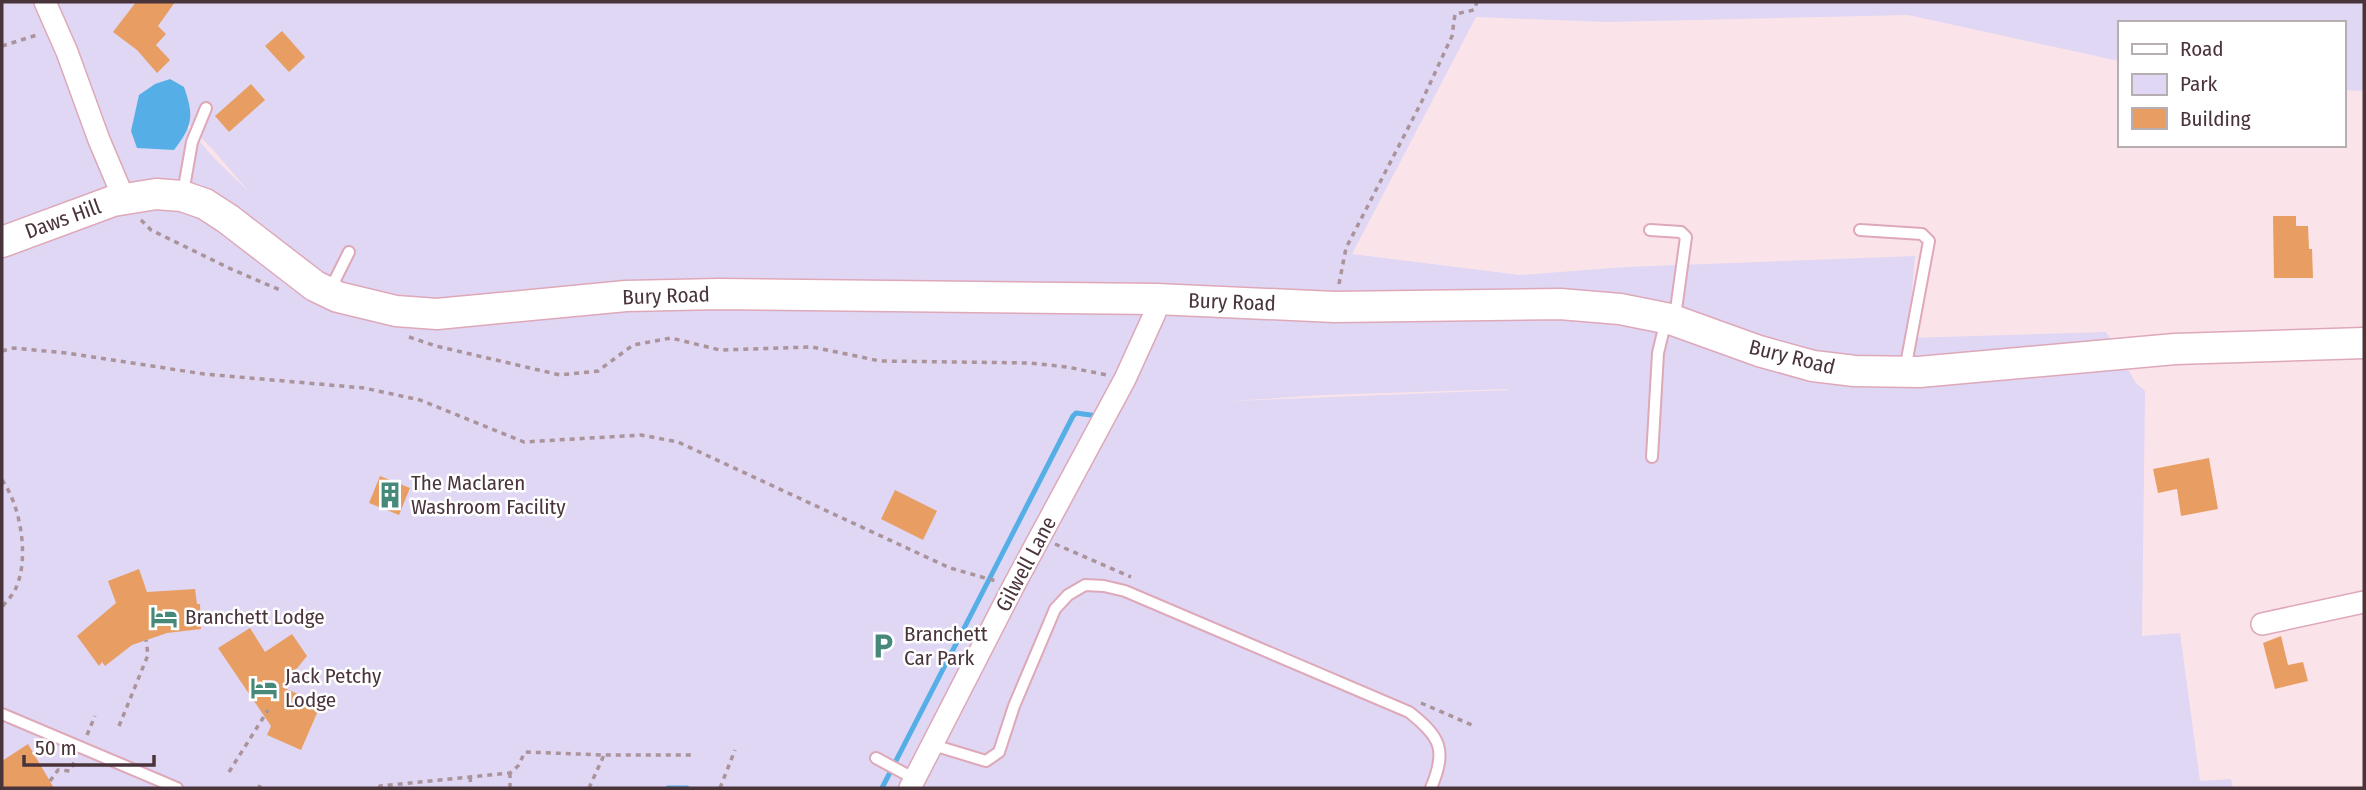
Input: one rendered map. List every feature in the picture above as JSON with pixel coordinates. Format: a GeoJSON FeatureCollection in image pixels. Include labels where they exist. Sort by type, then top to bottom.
{"type":"FeatureCollection","features":[{"type":"Feature","properties":{"kind":"street"},"geometry":{"type":"LineString","coordinates":[[45,2],[124,199]]}},
{"type":"Feature","properties":{"kind":"street","name":"Bury Road"},"geometry":{"type":"LineString","coordinates":[[124,199],[156,194],[182,196],[205,204],[297,274],[329,293],[396,311],[437,314],[626,296],[719,294],[1156,299],[1335,307],[1560,304],[1620,309],[1670,319],[1759,351],[1813,366],[1855,371],[1905,372],[2184,348],[2364,344]]}},
{"type":"Feature","properties":{"kind":"street","name":"Daws Hill"},"geometry":{"type":"LineString","coordinates":[[2,242],[68,216],[124,199]]}},
{"type":"Feature","properties":{"kind":"street","name":"Gilwell Lane"},"geometry":{"type":"LineString","coordinates":[[912,783],[1125,379],[1155,313],[1156,299]]}},
{"type":"Feature","properties":{"kind":"street"},"geometry":{"type":"LineString","coordinates":[[2262,624],[2364,602]]}},
{"type":"Feature","properties":{"kind":"lane"},"geometry":{"type":"LineString","coordinates":[[182,196],[192,142],[206,108]]}},
{"type":"Feature","properties":{"kind":"lane"},"geometry":{"type":"LineString","coordinates":[[1860,229],[1922,234],[1928,242],[1905,372]]}},
{"type":"Feature","properties":{"kind":"lane"},"geometry":{"type":"LineString","coordinates":[[1650,230],[1681,232],[1686,237],[1670,319],[1658,353],[1652,457]]}},
{"type":"Feature","properties":{"kind":"lane"},"geometry":{"type":"LineString","coordinates":[[329,293],[349,252]]}},
{"type":"Feature","properties":{"kind":"lane"},"geometry":{"type":"LineString","coordinates":[[933,745],[986,761],[999,751],[1014,706],[1055,609],[1068,595],[1085,585],[1104,586],[1125,591],[1409,712],[1429,727],[1438,744],[1440,767],[1431,788]]}},
{"type":"Feature","properties":{"kind":"lane"},"geometry":{"type":"LineString","coordinates":[[2,714],[177,788]]}},
{"type":"Feature","properties":{"kind":"lane"},"geometry":{"type":"LineString","coordinates":[[876,758],[894,767],[912,783]]}},
{"type":"Feature","properties":{"kind":"path"},"geometry":{"type":"LineString","coordinates":[[1335,307],[1346,248],[1421,103],[1452,36],[1455,14],[1474,9],[1477,2]]}},
{"type":"Feature","properties":{"kind":"path"},"geometry":{"type":"LineString","coordinates":[[2,46],[57,28]]}},
{"type":"Feature","properties":{"kind":"path"},"geometry":{"type":"LineString","coordinates":[[124,199],[151,230],[290,294]]}},
{"type":"Feature","properties":{"kind":"path"},"geometry":{"type":"LineString","coordinates":[[399,333],[436,346],[560,375],[598,372],[633,345],[671,338],[720,350],[812,347],[880,361],[1067,366],[1125,379]]}},
{"type":"Feature","properties":{"kind":"path"},"geometry":{"type":"LineString","coordinates":[[2,351],[14,348],[66,353],[204,374],[364,388],[420,400],[524,442],[641,435],[677,442],[950,568],[989,579]]}},
{"type":"Feature","properties":{"kind":"path"},"geometry":{"type":"LineString","coordinates":[[2,480],[11,493],[17,511],[23,551],[15,591],[2,607]]}},
{"type":"Feature","properties":{"kind":"path"},"geometry":{"type":"LineString","coordinates":[[119,726],[148,656],[146,640]]}},
{"type":"Feature","properties":{"kind":"path"},"geometry":{"type":"LineString","coordinates":[[229,772],[268,710]]}},
{"type":"Feature","properties":{"kind":"path"},"geometry":{"type":"LineString","coordinates":[[50,781],[58,771],[70,771],[95,716]]}},
{"type":"Feature","properties":{"kind":"path"},"geometry":{"type":"LineString","coordinates":[[720,788],[735,750]]}},
{"type":"Feature","properties":{"kind":"path"},"geometry":{"type":"LineString","coordinates":[[379,788],[509,773],[517,766],[525,752],[692,755]]}},
{"type":"Feature","properties":{"kind":"path"},"geometry":{"type":"LineString","coordinates":[[589,788],[604,755]]}},
{"type":"Feature","properties":{"kind":"path"},"geometry":{"type":"LineString","coordinates":[[509,773],[510,788]]}},
{"type":"Feature","properties":{"kind":"path"},"geometry":{"type":"LineString","coordinates":[[470,776],[471,788]]}},
{"type":"Feature","properties":{"kind":"green space"},"geometry":{"type":"Polygon","coordinates":[[[2,2],[2364,2],[2364,91],[2345,90],[2345,21],[2118,21],[2118,61],[1908,15],[1607,22],[1476,17],[1352,254],[1520,275],[1626,267],[1915,256],[1908,338],[2106,332],[2136,383],[2145,391],[2142,636],[2180,633],[2200,781],[2231,779],[2233,788],[2,788],[2,2]],[[145,79],[213,157],[250,193],[145,79]],[[1508,390],[1324,395],[1232,401],[1508,390]]]}},
{"type":"Feature","properties":{"kind":"water"},"geometry":{"type":"Polygon","coordinates":[[[170,79],[184,87],[187,97],[190,120],[185,134],[174,150],[137,148],[131,131],[139,95],[155,84],[170,79]]]}},
{"type":"Feature","properties":{"kind":"building"},"geometry":{"type":"Polygon","coordinates":[[[136,2],[175,2],[158,26],[166,34],[156,45],[170,60],[157,73],[137,50],[113,32],[136,2]]]}},
{"type":"Feature","properties":{"kind":"building"},"geometry":{"type":"Polygon","coordinates":[[[282,31],[305,57],[289,72],[265,46],[282,31]]]}},
{"type":"Feature","properties":{"kind":"building"},"geometry":{"type":"Polygon","coordinates":[[[251,84],[265,100],[229,132],[215,116],[251,84]]]}},
{"type":"Feature","properties":{"kind":"building"},"geometry":{"type":"Polygon","coordinates":[[[2273,216],[2296,216],[2296,226],[2308,226],[2313,278],[2274,278],[2273,216]]]}},
{"type":"Feature","properties":{"kind":"building"},"geometry":{"type":"Polygon","coordinates":[[[2209,458],[2218,509],[2181,516],[2177,489],[2158,493],[2153,469],[2209,458]]]}},
{"type":"Feature","properties":{"kind":"building","name":"The Maclaren Washroom Facility"},"geometry":{"type":"Polygon","coordinates":[[[380,476],[410,488],[399,515],[369,503],[380,476]]]}},
{"type":"Feature","properties":{"kind":"building"},"geometry":{"type":"Polygon","coordinates":[[[895,490],[937,511],[923,540],[881,519],[895,490]]]}},
{"type":"Feature","properties":{"kind":"building","name":"Branchett Lodge"},"geometry":{"type":"Polygon","coordinates":[[[139,569],[147,592],[195,589],[197,604],[200,604],[201,629],[167,633],[132,645],[105,666],[102,662],[99,666],[77,636],[116,603],[108,581],[139,569]]]}},
{"type":"Feature","properties":{"kind":"building","name":"Jack Petchy Lodge"},"geometry":{"type":"Polygon","coordinates":[[[250,628],[265,652],[292,634],[307,656],[282,687],[321,704],[301,750],[267,735],[271,726],[218,648],[250,628]]]}},
{"type":"Feature","properties":{"kind":"building"},"geometry":{"type":"Polygon","coordinates":[[[2281,636],[2288,665],[2303,662],[2308,681],[2275,689],[2263,643],[2281,636]]]}},
{"type":"Feature","properties":{"kind":"building"},"geometry":{"type":"Polygon","coordinates":[[[28,744],[54,788],[2,788],[2,761],[28,744]]]}},
{"type":"Feature","properties":{"kind":"waterway"},"geometry":{"type":"LineString","coordinates":[[882,788],[1073,416],[1076,413],[1098,416]]}},
{"type":"Feature","properties":{"kind":"waterway"},"geometry":{"type":"LineString","coordinates":[[668,788],[687,788]]}},
{"type":"Feature","properties":{"kind":"place","name":"The Maclaren Washroom Facility"},"geometry":{"type":"Point","coordinates":[390,495]}},
{"type":"Feature","properties":{"kind":"place","name":"Branchett Lodge"},"geometry":{"type":"Point","coordinates":[164,617]}},
{"type":"Feature","properties":{"kind":"place","name":"Branchett Car Park"},"geometry":{"type":"Point","coordinates":[883,646]}},
{"type":"Feature","properties":{"kind":"place","name":"Jack Petchy Lodge"},"geometry":{"type":"Point","coordinates":[264,688]}}]}
